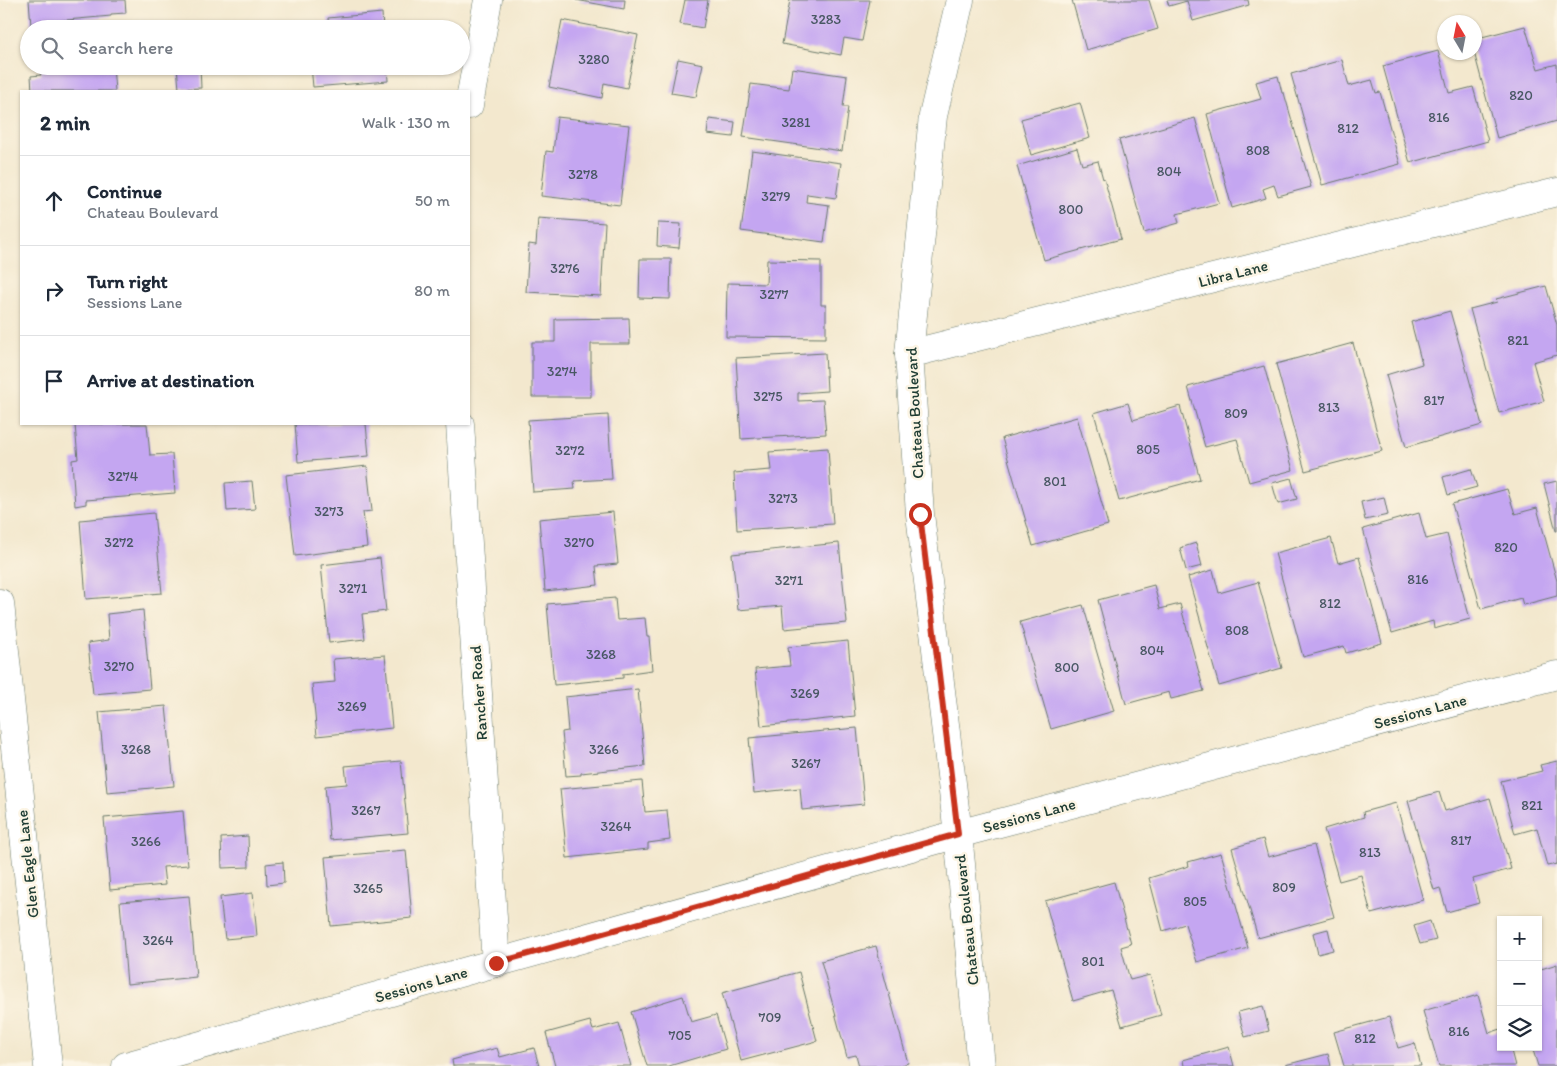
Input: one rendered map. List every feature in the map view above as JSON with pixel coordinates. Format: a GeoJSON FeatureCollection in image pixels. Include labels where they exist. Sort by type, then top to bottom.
{"type":"FeatureCollection","features":[{"type":"Feature","properties":{"kind":"street"},"geometry":{"type":"LineString","coordinates":[[470,99],[488,0]]}},
{"type":"Feature","properties":{"kind":"street","name":"Chateau Boulevard"},"geometry":{"type":"LineString","coordinates":[[960,0],[933,116],[909,354],[920,514],[958,834],[981,1066]]}},
{"type":"Feature","properties":{"kind":"street","name":"Libra Lane"},"geometry":{"type":"LineString","coordinates":[[909,354],[1557,192]]}},
{"type":"Feature","properties":{"kind":"street","name":"Rancher Road"},"geometry":{"type":"LineString","coordinates":[[460,425],[496,963]]}},
{"type":"Feature","properties":{"kind":"street","name":"Glen Eagle Lane"},"geometry":{"type":"LineString","coordinates":[[0,603],[48,1066]]}},
{"type":"Feature","properties":{"kind":"street","name":"Sessions Lane"},"geometry":{"type":"LineString","coordinates":[[126,1066],[958,834],[1557,674]]}},
{"type":"Feature","properties":{"kind":"building"},"geometry":{"type":"Polygon","coordinates":[[[29,0],[125,0],[126,13],[66,20],[31,20],[29,0]]]}},
{"type":"Feature","properties":{"kind":"building"},"geometry":{"type":"Polygon","coordinates":[[[576,0],[625,0],[624,9],[576,0]]]}},
{"type":"Feature","properties":{"kind":"building"},"geometry":{"type":"Polygon","coordinates":[[[685,0],[708,0],[703,28],[680,24],[685,0]]]}},
{"type":"Feature","properties":{"kind":"building"},"geometry":{"type":"Polygon","coordinates":[[[790,0],[870,0],[862,41],[844,38],[841,55],[782,44],[790,0]]]}},
{"type":"Feature","properties":{"kind":"building"},"geometry":{"type":"Polygon","coordinates":[[[1072,0],[1149,0],[1158,29],[1086,50],[1072,0]]]}},
{"type":"Feature","properties":{"kind":"building"},"geometry":{"type":"Polygon","coordinates":[[[1167,0],[1248,0],[1249,5],[1193,21],[1187,1],[1169,6],[1167,0]]]}},
{"type":"Feature","properties":{"kind":"building"},"geometry":{"type":"Polygon","coordinates":[[[382,13],[382,20],[328,20],[328,18],[382,13]]]}},
{"type":"Feature","properties":{"kind":"building"},"geometry":{"type":"Polygon","coordinates":[[[562,20],[638,35],[627,88],[604,83],[602,98],[549,87],[562,20]]]}},
{"type":"Feature","properties":{"kind":"building"},"geometry":{"type":"Polygon","coordinates":[[[1525,26],[1538,69],[1557,64],[1557,121],[1497,138],[1476,60],[1482,60],[1482,37],[1525,26]]]}},
{"type":"Feature","properties":{"kind":"building"},"geometry":{"type":"Polygon","coordinates":[[[1437,51],[1437,60],[1440,60],[1449,93],[1473,87],[1488,141],[1410,163],[1383,66],[1437,51]]]}},
{"type":"Feature","properties":{"kind":"building"},"geometry":{"type":"Polygon","coordinates":[[[678,59],[703,64],[696,97],[671,93],[678,59]]]}},
{"type":"Feature","properties":{"kind":"building"},"geometry":{"type":"Polygon","coordinates":[[[1342,60],[1349,86],[1372,80],[1376,93],[1380,92],[1400,164],[1322,185],[1291,74],[1342,60]]]}},
{"type":"Feature","properties":{"kind":"building"},"geometry":{"type":"Polygon","coordinates":[[[792,68],[847,76],[843,107],[848,107],[842,151],[743,137],[751,84],[789,89],[792,68]]]}},
{"type":"Feature","properties":{"kind":"building"},"geometry":{"type":"Polygon","coordinates":[[[114,75],[115,90],[32,90],[31,76],[114,75]]]}},
{"type":"Feature","properties":{"kind":"building"},"geometry":{"type":"Polygon","coordinates":[[[178,75],[200,75],[201,88],[179,89],[178,75]]]}},
{"type":"Feature","properties":{"kind":"building"},"geometry":{"type":"Polygon","coordinates":[[[312,75],[388,75],[388,81],[313,87],[312,75]]]}},
{"type":"Feature","properties":{"kind":"building"},"geometry":{"type":"Polygon","coordinates":[[[1278,76],[1311,187],[1278,196],[1274,185],[1263,189],[1266,198],[1232,208],[1207,114],[1261,99],[1256,82],[1278,76]]]}},
{"type":"Feature","properties":{"kind":"building"},"geometry":{"type":"Polygon","coordinates":[[[1080,103],[1090,138],[1031,155],[1021,119],[1080,103]]]}},
{"type":"Feature","properties":{"kind":"building"},"geometry":{"type":"Polygon","coordinates":[[[557,117],[629,125],[620,205],[541,196],[546,151],[553,152],[557,117]]]}},
{"type":"Feature","properties":{"kind":"building"},"geometry":{"type":"Polygon","coordinates":[[[1195,118],[1219,203],[1177,214],[1179,223],[1144,233],[1119,140],[1195,118]]]}},
{"type":"Feature","properties":{"kind":"building"},"geometry":{"type":"Polygon","coordinates":[[[709,119],[735,122],[733,137],[707,134],[709,119]]]}},
{"type":"Feature","properties":{"kind":"building"},"geometry":{"type":"Polygon","coordinates":[[[1077,148],[1082,165],[1098,161],[1121,239],[1044,260],[1017,166],[1077,148]]]}},
{"type":"Feature","properties":{"kind":"building"},"geometry":{"type":"Polygon","coordinates":[[[752,151],[841,163],[836,198],[807,194],[806,202],[829,205],[824,242],[741,231],[752,151]]]}},
{"type":"Feature","properties":{"kind":"building"},"geometry":{"type":"Polygon","coordinates":[[[538,218],[605,223],[601,296],[526,292],[529,244],[536,245],[538,218]]]}},
{"type":"Feature","properties":{"kind":"building"},"geometry":{"type":"Polygon","coordinates":[[[658,223],[681,224],[679,248],[657,246],[658,223]]]}},
{"type":"Feature","properties":{"kind":"building"},"geometry":{"type":"Polygon","coordinates":[[[640,259],[671,259],[670,299],[639,298],[640,259]]]}},
{"type":"Feature","properties":{"kind":"building"},"geometry":{"type":"Polygon","coordinates":[[[767,260],[821,261],[821,305],[826,305],[826,338],[726,337],[727,283],[766,284],[767,260]]]}},
{"type":"Feature","properties":{"kind":"building"},"geometry":{"type":"Polygon","coordinates":[[[1546,286],[1557,325],[1557,355],[1533,362],[1544,401],[1499,413],[1470,309],[1497,302],[1496,299],[1546,286]]]}},
{"type":"Feature","properties":{"kind":"building"},"geometry":{"type":"Polygon","coordinates":[[[1450,311],[1482,425],[1406,447],[1386,375],[1422,364],[1411,322],[1450,311]]]}},
{"type":"Feature","properties":{"kind":"building"},"geometry":{"type":"Polygon","coordinates":[[[629,318],[630,344],[591,344],[591,397],[532,397],[532,342],[555,342],[555,319],[629,318]]]}},
{"type":"Feature","properties":{"kind":"building"},"geometry":{"type":"Polygon","coordinates":[[[1353,343],[1382,451],[1305,471],[1276,364],[1353,343]]]}},
{"type":"Feature","properties":{"kind":"building"},"geometry":{"type":"Polygon","coordinates":[[[825,353],[827,391],[798,393],[798,401],[823,400],[826,434],[741,439],[736,358],[825,353]]]}},
{"type":"Feature","properties":{"kind":"building"},"geometry":{"type":"Polygon","coordinates":[[[1264,366],[1293,470],[1249,482],[1237,439],[1205,447],[1188,387],[1264,366]]]}},
{"type":"Feature","properties":{"kind":"building"},"geometry":{"type":"Polygon","coordinates":[[[1128,403],[1133,420],[1180,406],[1200,479],[1119,501],[1094,413],[1128,403]]]}},
{"type":"Feature","properties":{"kind":"building"},"geometry":{"type":"Polygon","coordinates":[[[608,415],[612,479],[574,481],[575,489],[533,492],[528,420],[608,415]]]}},
{"type":"Feature","properties":{"kind":"building"},"geometry":{"type":"Polygon","coordinates":[[[1077,417],[1108,525],[1033,546],[1002,438],[1077,417]]]}},
{"type":"Feature","properties":{"kind":"building"},"geometry":{"type":"Polygon","coordinates":[[[75,425],[147,425],[150,455],[172,454],[175,493],[86,500],[86,504],[75,506],[72,460],[78,459],[75,425]]]}},
{"type":"Feature","properties":{"kind":"building"},"geometry":{"type":"Polygon","coordinates":[[[295,425],[366,425],[369,456],[298,462],[295,425]]]}},
{"type":"Feature","properties":{"kind":"building"},"geometry":{"type":"Polygon","coordinates":[[[828,448],[833,524],[737,530],[734,473],[771,470],[769,452],[828,448]]]}},
{"type":"Feature","properties":{"kind":"building"},"geometry":{"type":"Polygon","coordinates":[[[367,466],[372,511],[363,512],[367,547],[295,556],[286,475],[367,466]]]}},
{"type":"Feature","properties":{"kind":"building"},"geometry":{"type":"Polygon","coordinates":[[[1471,469],[1477,487],[1448,495],[1443,477],[1471,469]]]}},
{"type":"Feature","properties":{"kind":"building"},"geometry":{"type":"Polygon","coordinates":[[[1291,478],[1297,499],[1278,504],[1272,483],[1291,478]]]}},
{"type":"Feature","properties":{"kind":"building"},"geometry":{"type":"Polygon","coordinates":[[[252,481],[255,509],[227,511],[225,483],[252,481]]]}},
{"type":"Feature","properties":{"kind":"building"},"geometry":{"type":"Polygon","coordinates":[[[1557,481],[1557,531],[1556,531],[1544,484],[1557,481]]]}},
{"type":"Feature","properties":{"kind":"building"},"geometry":{"type":"Polygon","coordinates":[[[1507,489],[1515,514],[1537,508],[1557,581],[1557,596],[1523,605],[1521,598],[1481,609],[1452,504],[1507,489]]]}},
{"type":"Feature","properties":{"kind":"building"},"geometry":{"type":"Polygon","coordinates":[[[1384,497],[1388,515],[1365,520],[1361,502],[1384,497]]]}},
{"type":"Feature","properties":{"kind":"building"},"geometry":{"type":"Polygon","coordinates":[[[613,512],[618,564],[596,566],[598,585],[545,591],[539,519],[613,512]]]}},
{"type":"Feature","properties":{"kind":"building"},"geometry":{"type":"Polygon","coordinates":[[[154,513],[162,593],[86,599],[80,520],[154,513]]]}},
{"type":"Feature","properties":{"kind":"building"},"geometry":{"type":"Polygon","coordinates":[[[1419,513],[1426,539],[1447,534],[1470,619],[1434,629],[1433,621],[1392,633],[1363,529],[1419,513]]]}},
{"type":"Feature","properties":{"kind":"building"},"geometry":{"type":"Polygon","coordinates":[[[1331,538],[1338,563],[1359,557],[1382,643],[1346,653],[1344,646],[1303,657],[1275,553],[1331,538]]]}},
{"type":"Feature","properties":{"kind":"building"},"geometry":{"type":"Polygon","coordinates":[[[839,543],[847,623],[784,629],[782,606],[738,610],[732,554],[839,543]]]}},
{"type":"Feature","properties":{"kind":"building"},"geometry":{"type":"Polygon","coordinates":[[[1196,543],[1202,566],[1186,570],[1180,548],[1196,543]]]}},
{"type":"Feature","properties":{"kind":"building"},"geometry":{"type":"Polygon","coordinates":[[[380,558],[386,611],[362,614],[365,639],[329,643],[321,565],[380,558]]]}},
{"type":"Feature","properties":{"kind":"building"},"geometry":{"type":"Polygon","coordinates":[[[1213,570],[1219,593],[1258,582],[1282,668],[1219,686],[1188,577],[1213,570]]]}},
{"type":"Feature","properties":{"kind":"building"},"geometry":{"type":"Polygon","coordinates":[[[1154,585],[1160,609],[1180,604],[1204,691],[1171,699],[1169,692],[1126,704],[1098,600],[1154,585]]]}},
{"type":"Feature","properties":{"kind":"building"},"geometry":{"type":"Polygon","coordinates":[[[615,598],[617,620],[645,618],[652,670],[623,674],[623,678],[554,685],[547,604],[615,598]]]}},
{"type":"Feature","properties":{"kind":"building"},"geometry":{"type":"Polygon","coordinates":[[[1083,605],[1114,711],[1051,729],[1020,622],[1083,605]]]}},
{"type":"Feature","properties":{"kind":"building"},"geometry":{"type":"Polygon","coordinates":[[[143,610],[150,689],[93,694],[88,643],[109,640],[107,614],[143,610]]]}},
{"type":"Feature","properties":{"kind":"building"},"geometry":{"type":"Polygon","coordinates":[[[848,641],[855,716],[761,726],[755,669],[790,666],[788,647],[848,641]]]}},
{"type":"Feature","properties":{"kind":"building"},"geometry":{"type":"Polygon","coordinates":[[[385,655],[392,728],[317,736],[312,684],[335,682],[333,659],[385,655]]]}},
{"type":"Feature","properties":{"kind":"building"},"geometry":{"type":"Polygon","coordinates":[[[638,689],[645,766],[566,776],[562,732],[568,731],[565,697],[638,689]]]}},
{"type":"Feature","properties":{"kind":"building"},"geometry":{"type":"Polygon","coordinates":[[[166,706],[174,786],[107,792],[99,712],[166,706]]]}},
{"type":"Feature","properties":{"kind":"building"},"geometry":{"type":"Polygon","coordinates":[[[857,728],[864,804],[802,810],[800,788],[754,793],[749,738],[857,728]]]}},
{"type":"Feature","properties":{"kind":"building"},"geometry":{"type":"Polygon","coordinates":[[[401,761],[408,833],[330,840],[325,786],[347,784],[345,766],[401,761]]]}},
{"type":"Feature","properties":{"kind":"building"},"geometry":{"type":"Polygon","coordinates":[[[1557,761],[1557,864],[1547,866],[1537,828],[1515,834],[1501,781],[1542,771],[1540,765],[1557,761]]]}},
{"type":"Feature","properties":{"kind":"building"},"geometry":{"type":"Polygon","coordinates":[[[642,781],[645,812],[667,810],[670,840],[648,843],[648,849],[567,858],[560,789],[642,781]]]}},
{"type":"Feature","properties":{"kind":"building"},"geometry":{"type":"Polygon","coordinates":[[[1439,792],[1445,811],[1490,798],[1511,869],[1473,879],[1479,903],[1447,912],[1440,888],[1434,890],[1408,801],[1439,792]]]}},
{"type":"Feature","properties":{"kind":"building"},"geometry":{"type":"Polygon","coordinates":[[[1396,803],[1423,900],[1371,914],[1361,875],[1339,881],[1324,829],[1364,817],[1363,812],[1396,803]]]}},
{"type":"Feature","properties":{"kind":"building"},"geometry":{"type":"Polygon","coordinates":[[[183,811],[188,865],[163,867],[165,885],[110,890],[104,818],[183,811]]]}},
{"type":"Feature","properties":{"kind":"building"},"geometry":{"type":"Polygon","coordinates":[[[248,836],[249,867],[222,868],[221,838],[248,836]]]}},
{"type":"Feature","properties":{"kind":"building"},"geometry":{"type":"Polygon","coordinates":[[[1263,839],[1268,857],[1314,845],[1334,917],[1258,938],[1232,848],[1263,839]]]}},
{"type":"Feature","properties":{"kind":"building"},"geometry":{"type":"Polygon","coordinates":[[[406,850],[412,918],[331,926],[325,857],[406,850]]]}},
{"type":"Feature","properties":{"kind":"building"},"geometry":{"type":"Polygon","coordinates":[[[1221,853],[1248,948],[1197,962],[1185,924],[1163,931],[1149,878],[1189,866],[1188,862],[1221,853]]]}},
{"type":"Feature","properties":{"kind":"building"},"geometry":{"type":"Polygon","coordinates":[[[283,862],[284,883],[267,885],[266,864],[283,862]]]}},
{"type":"Feature","properties":{"kind":"building"},"geometry":{"type":"Polygon","coordinates":[[[1114,882],[1131,944],[1121,947],[1130,980],[1150,975],[1161,1015],[1122,1026],[1111,990],[1073,1001],[1045,901],[1114,882]]]}},
{"type":"Feature","properties":{"kind":"building"},"geometry":{"type":"Polygon","coordinates":[[[253,893],[257,936],[225,939],[220,897],[253,893]]]}},
{"type":"Feature","properties":{"kind":"building"},"geometry":{"type":"Polygon","coordinates":[[[189,896],[196,977],[127,984],[120,902],[189,896]]]}},
{"type":"Feature","properties":{"kind":"building"},"geometry":{"type":"Polygon","coordinates":[[[1430,921],[1436,940],[1420,944],[1414,926],[1430,921]]]}},
{"type":"Feature","properties":{"kind":"building"},"geometry":{"type":"Polygon","coordinates":[[[1328,929],[1333,950],[1318,954],[1313,933],[1328,929]]]}},
{"type":"Feature","properties":{"kind":"building"},"geometry":{"type":"Polygon","coordinates":[[[876,946],[908,1063],[899,1066],[859,1066],[856,1055],[847,1057],[821,961],[876,946]]]}},
{"type":"Feature","properties":{"kind":"building"},"geometry":{"type":"Polygon","coordinates":[[[1557,964],[1557,1066],[1538,1066],[1533,1051],[1542,1051],[1542,969],[1557,964]]]}},
{"type":"Feature","properties":{"kind":"building"},"geometry":{"type":"Polygon","coordinates":[[[799,972],[817,1041],[741,1061],[722,993],[799,972]]]}},
{"type":"Feature","properties":{"kind":"building"},"geometry":{"type":"Polygon","coordinates":[[[1478,995],[1489,1033],[1497,1030],[1497,1051],[1511,1051],[1515,1066],[1439,1066],[1423,1011],[1478,995]]]}},
{"type":"Feature","properties":{"kind":"building"},"geometry":{"type":"Polygon","coordinates":[[[683,996],[691,1022],[716,1015],[726,1049],[669,1066],[647,1066],[631,1012],[683,996]]]}},
{"type":"Feature","properties":{"kind":"building"},"geometry":{"type":"Polygon","coordinates":[[[1263,1006],[1269,1031],[1245,1037],[1238,1012],[1263,1006]]]}},
{"type":"Feature","properties":{"kind":"building"},"geometry":{"type":"Polygon","coordinates":[[[1389,1017],[1398,1048],[1415,1043],[1421,1066],[1344,1066],[1334,1032],[1389,1017]]]}},
{"type":"Feature","properties":{"kind":"building"},"geometry":{"type":"Polygon","coordinates":[[[590,1021],[593,1030],[619,1023],[631,1066],[555,1066],[546,1033],[590,1021]]]}},
{"type":"Feature","properties":{"kind":"building"},"geometry":{"type":"Polygon","coordinates":[[[1229,1047],[1234,1066],[1184,1066],[1183,1060],[1229,1047]]]}},
{"type":"Feature","properties":{"kind":"building"},"geometry":{"type":"Polygon","coordinates":[[[497,1048],[500,1057],[534,1048],[539,1066],[453,1066],[452,1060],[497,1048]]]}},
{"type":"Feature","properties":{"kind":"building"},"geometry":{"type":"Polygon","coordinates":[[[1328,1054],[1331,1066],[1285,1066],[1285,1065],[1328,1054]]]}},
{"type":"Feature","properties":{"kind":"route"},"geometry":{"type":"LineString","coordinates":[[496,963],[958,834],[920,514]]}}]}
